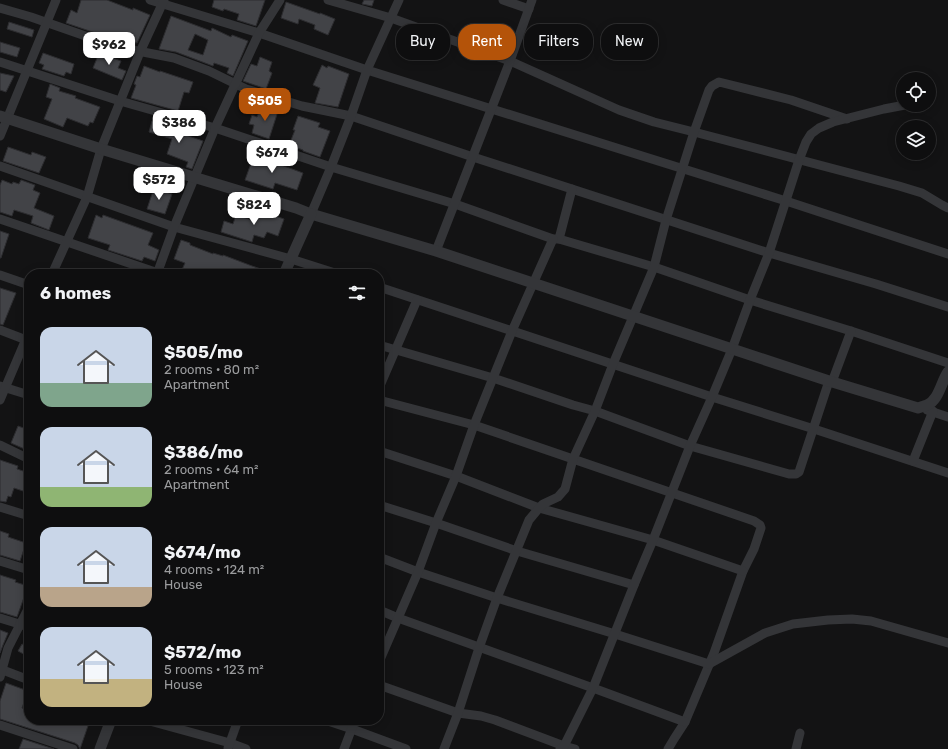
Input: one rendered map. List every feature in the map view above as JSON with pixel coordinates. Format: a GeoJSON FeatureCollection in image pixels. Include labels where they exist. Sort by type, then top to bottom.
{"type":"FeatureCollection","features":[{"type":"Feature","properties":{"kind":"street"},"geometry":{"type":"LineString","coordinates":[[0,136],[3,117],[28,70],[56,0]]}},
{"type":"Feature","properties":{"kind":"street"},"geometry":{"type":"LineString","coordinates":[[150,0],[164,2],[367,70],[786,201],[948,254]]}},
{"type":"Feature","properties":{"kind":"street"},"geometry":{"type":"LineString","coordinates":[[160,269],[174,227],[194,177],[235,83],[259,33],[280,0]]}},
{"type":"Feature","properties":{"kind":"street"},"geometry":{"type":"LineString","coordinates":[[328,0],[391,18],[510,61],[619,110],[654,122],[899,186],[922,193],[948,208]]}},
{"type":"Feature","properties":{"kind":"street"},"geometry":{"type":"LineString","coordinates":[[286,269],[331,167],[367,70],[399,0]]}},
{"type":"Feature","properties":{"kind":"street"},"geometry":{"type":"LineString","coordinates":[[503,0],[529,9]]}},
{"type":"Feature","properties":{"kind":"street"},"geometry":{"type":"LineString","coordinates":[[436,251],[474,157],[532,0]]}},
{"type":"Feature","properties":{"kind":"street"},"geometry":{"type":"LineString","coordinates":[[54,269],[87,198],[101,149],[140,52],[164,2]]}},
{"type":"Feature","properties":{"kind":"street"},"geometry":{"type":"LineString","coordinates":[[0,8],[117,47],[174,58],[209,71],[246,88],[302,106],[351,116],[769,253],[876,284],[948,307]]}},
{"type":"Feature","properties":{"kind":"street"},"geometry":{"type":"LineString","coordinates":[[0,62],[120,101],[215,128],[331,167],[455,204],[556,239],[654,267],[750,300],[948,363]]}},
{"type":"Feature","properties":{"kind":"street"},"geometry":{"type":"LineString","coordinates":[[444,749],[458,713],[497,598],[529,520],[538,508],[543,504],[558,498],[565,489],[573,459],[596,411],[613,364],[654,267],[666,220],[709,90],[712,86],[719,82],[791,100],[847,119]]}},
{"type":"Feature","properties":{"kind":"street"},"geometry":{"type":"LineString","coordinates":[[562,748],[594,688],[690,446],[732,348],[769,253],[806,142],[811,134],[819,128],[832,122],[896,107]]}},
{"type":"Feature","properties":{"kind":"street"},"geometry":{"type":"LineString","coordinates":[[3,117],[311,214],[436,251],[831,382],[948,417]]}},
{"type":"Feature","properties":{"kind":"street"},"geometry":{"type":"LineString","coordinates":[[0,166],[87,198],[174,227],[322,269]]}},
{"type":"Feature","properties":{"kind":"street"},"geometry":{"type":"LineString","coordinates":[[384,650],[418,572],[456,476],[474,425],[512,331],[533,283],[556,239],[572,189]]}},
{"type":"Feature","properties":{"kind":"street"},"geometry":{"type":"LineString","coordinates":[[0,218],[144,269]]}},
{"type":"Feature","properties":{"kind":"street"},"geometry":{"type":"LineString","coordinates":[[0,275],[24,283]]}},
{"type":"Feature","properties":{"kind":"street"},"geometry":{"type":"LineString","coordinates":[[384,289],[712,397],[948,472]]}},
{"type":"Feature","properties":{"kind":"street"},"geometry":{"type":"LineString","coordinates":[[384,376],[417,300]]}},
{"type":"Feature","properties":{"kind":"street"},"geometry":{"type":"LineString","coordinates":[[0,330],[24,337]]}},
{"type":"Feature","properties":{"kind":"street"},"geometry":{"type":"LineString","coordinates":[[384,347],[493,378],[573,405],[596,411],[690,446],[790,474],[796,474],[799,472],[851,331]]}},
{"type":"Feature","properties":{"kind":"street"},"geometry":{"type":"LineString","coordinates":[[0,400],[2,387],[24,346]]}},
{"type":"Feature","properties":{"kind":"street"},"geometry":{"type":"LineString","coordinates":[[918,408],[928,405],[935,399],[948,372]]}},
{"type":"Feature","properties":{"kind":"street"},"geometry":{"type":"LineString","coordinates":[[2,387],[24,394]]}},
{"type":"Feature","properties":{"kind":"street"},"geometry":{"type":"LineString","coordinates":[[384,401],[474,425],[760,524],[761,528],[754,549],[743,571],[709,664],[685,722],[668,749]]}},
{"type":"Feature","properties":{"kind":"street"},"geometry":{"type":"LineString","coordinates":[[913,461],[933,412]]}},
{"type":"Feature","properties":{"kind":"street"},"geometry":{"type":"LineString","coordinates":[[0,445],[24,457]]}},
{"type":"Feature","properties":{"kind":"street"},"geometry":{"type":"LineString","coordinates":[[384,453],[456,476],[538,508],[653,540],[743,571]]}},
{"type":"Feature","properties":{"kind":"street"},"geometry":{"type":"LineString","coordinates":[[0,507],[24,514]]}},
{"type":"Feature","properties":{"kind":"street"},"geometry":{"type":"LineString","coordinates":[[384,507],[517,551],[634,585]]}},
{"type":"Feature","properties":{"kind":"street"},"geometry":{"type":"LineString","coordinates":[[384,559],[418,572],[497,598],[709,664],[765,633],[793,624],[828,620],[852,619],[871,621],[948,643]]}},
{"type":"Feature","properties":{"kind":"street"},"geometry":{"type":"LineString","coordinates":[[0,561],[24,568]]}},
{"type":"Feature","properties":{"kind":"street"},"geometry":{"type":"LineString","coordinates":[[384,612],[685,722]]}},
{"type":"Feature","properties":{"kind":"street"},"geometry":{"type":"LineString","coordinates":[[0,618],[24,626]]}},
{"type":"Feature","properties":{"kind":"street"},"geometry":{"type":"LineString","coordinates":[[24,627],[8,648],[1,672],[24,679]]}},
{"type":"Feature","properties":{"kind":"street"},"geometry":{"type":"LineString","coordinates":[[384,687],[458,713],[481,716],[495,720],[562,748],[575,749]]}},
{"type":"Feature","properties":{"kind":"street"},"geometry":{"type":"LineString","coordinates":[[0,725],[73,749]]}},
{"type":"Feature","properties":{"kind":"street"},"geometry":{"type":"LineString","coordinates":[[100,749],[109,725]]}},
{"type":"Feature","properties":{"kind":"street"},"geometry":{"type":"LineString","coordinates":[[162,725],[229,746],[246,749]]}},
{"type":"Feature","properties":{"kind":"street"},"geometry":{"type":"LineString","coordinates":[[229,746],[236,725]]}},
{"type":"Feature","properties":{"kind":"street"},"geometry":{"type":"LineString","coordinates":[[344,749],[354,725]]}},
{"type":"Feature","properties":{"kind":"street"},"geometry":{"type":"LineString","coordinates":[[356,725],[406,749]]}},
{"type":"Feature","properties":{"kind":"street"},"geometry":{"type":"LineString","coordinates":[[796,749],[800,733]]}},
{"type":"Feature","properties":{"kind":"building"},"geometry":{"type":"Polygon","coordinates":[[[81,0],[107,0],[150,15],[137,43],[132,42],[131,44],[66,23],[71,10],[77,13],[81,0]]]}},
{"type":"Feature","properties":{"kind":"building"},"geometry":{"type":"Polygon","coordinates":[[[214,0],[265,0],[256,26],[237,20],[239,14],[212,7],[214,0]]]}},
{"type":"Feature","properties":{"kind":"building"},"geometry":{"type":"Polygon","coordinates":[[[364,0],[374,0],[372,6],[362,4],[364,0]]]}},
{"type":"Feature","properties":{"kind":"building"},"geometry":{"type":"Polygon","coordinates":[[[286,2],[335,19],[328,35],[314,29],[315,25],[299,19],[298,24],[281,18],[286,2]]]}},
{"type":"Feature","properties":{"kind":"building"},"geometry":{"type":"Polygon","coordinates":[[[171,16],[211,31],[212,28],[231,37],[232,35],[248,41],[233,76],[227,73],[229,68],[214,63],[213,66],[176,52],[159,49],[171,16]],[[195,34],[188,50],[203,55],[208,40],[195,34]]]}},
{"type":"Feature","properties":{"kind":"building"},"geometry":{"type":"Polygon","coordinates":[[[9,22],[34,30],[32,37],[7,29],[9,22]]]}},
{"type":"Feature","properties":{"kind":"building"},"geometry":{"type":"Polygon","coordinates":[[[0,42],[20,48],[17,57],[0,52],[0,42]]]}},
{"type":"Feature","properties":{"kind":"building"},"geometry":{"type":"Polygon","coordinates":[[[43,53],[74,64],[71,74],[66,72],[64,76],[42,69],[44,65],[39,63],[43,53]]]}},
{"type":"Feature","properties":{"kind":"building"},"geometry":{"type":"Polygon","coordinates":[[[99,53],[121,61],[118,68],[126,71],[122,80],[93,68],[99,53]]]}},
{"type":"Feature","properties":{"kind":"building"},"geometry":{"type":"Polygon","coordinates":[[[260,57],[272,62],[269,71],[272,73],[266,89],[243,81],[251,64],[257,66],[260,57]]]}},
{"type":"Feature","properties":{"kind":"building"},"geometry":{"type":"Polygon","coordinates":[[[322,65],[327,68],[328,66],[349,74],[338,107],[315,103],[320,88],[313,85],[322,65]]]}},
{"type":"Feature","properties":{"kind":"building"},"geometry":{"type":"Polygon","coordinates":[[[144,66],[193,82],[189,93],[184,92],[178,111],[131,98],[136,85],[134,84],[137,76],[140,77],[144,66]]]}},
{"type":"Feature","properties":{"kind":"building"},"geometry":{"type":"Polygon","coordinates":[[[0,73],[14,76],[6,92],[0,90],[0,73]]]}},
{"type":"Feature","properties":{"kind":"building"},"geometry":{"type":"Polygon","coordinates":[[[50,84],[60,88],[59,91],[76,96],[75,98],[100,107],[93,123],[90,122],[88,126],[67,118],[63,127],[44,119],[52,99],[46,97],[50,84]]]}},
{"type":"Feature","properties":{"kind":"building"},"geometry":{"type":"Polygon","coordinates":[[[267,104],[279,108],[269,139],[252,133],[254,125],[249,124],[252,115],[257,117],[260,110],[264,112],[267,104]]]}},
{"type":"Feature","properties":{"kind":"building"},"geometry":{"type":"Polygon","coordinates":[[[298,116],[320,123],[318,127],[330,131],[320,157],[289,145],[295,130],[293,130],[298,116]]]}},
{"type":"Feature","properties":{"kind":"building"},"geometry":{"type":"Polygon","coordinates":[[[152,121],[163,125],[163,127],[203,141],[192,169],[186,167],[188,162],[167,154],[172,139],[149,132],[152,121]]]}},
{"type":"Feature","properties":{"kind":"building"},"geometry":{"type":"Polygon","coordinates":[[[8,147],[31,155],[32,152],[46,157],[39,173],[3,161],[8,147]]]}},
{"type":"Feature","properties":{"kind":"building"},"geometry":{"type":"Polygon","coordinates":[[[254,155],[303,173],[297,190],[275,183],[273,189],[245,180],[254,155]]]}},
{"type":"Feature","properties":{"kind":"building"},"geometry":{"type":"Polygon","coordinates":[[[2,180],[12,184],[13,182],[19,184],[21,180],[35,185],[33,190],[40,193],[34,208],[54,216],[49,230],[31,223],[33,216],[14,210],[12,216],[0,212],[0,185],[2,180]]]}},
{"type":"Feature","properties":{"kind":"building"},"geometry":{"type":"Polygon","coordinates":[[[154,188],[172,194],[165,214],[147,209],[154,188]]]}},
{"type":"Feature","properties":{"kind":"building"},"geometry":{"type":"Polygon","coordinates":[[[255,209],[284,219],[278,236],[267,232],[264,238],[254,235],[252,242],[221,232],[224,221],[233,224],[236,215],[252,220],[255,209]]]}},
{"type":"Feature","properties":{"kind":"building"},"geometry":{"type":"Polygon","coordinates":[[[96,215],[102,218],[103,215],[153,233],[148,245],[159,250],[155,261],[144,257],[142,261],[108,250],[110,245],[88,238],[96,215]]]}},
{"type":"Feature","properties":{"kind":"building"},"geometry":{"type":"Polygon","coordinates":[[[0,231],[9,234],[1,258],[0,258],[0,231]]]}},
{"type":"Feature","properties":{"kind":"building"},"geometry":{"type":"Polygon","coordinates":[[[181,240],[213,254],[223,255],[261,269],[182,269],[185,263],[174,259],[181,240]]]}},
{"type":"Feature","properties":{"kind":"building"},"geometry":{"type":"Polygon","coordinates":[[[0,288],[16,293],[3,325],[0,324],[0,288]]]}},
{"type":"Feature","properties":{"kind":"building"},"geometry":{"type":"Polygon","coordinates":[[[18,426],[24,428],[24,449],[11,443],[18,426]]]}},
{"type":"Feature","properties":{"kind":"building"},"geometry":{"type":"Polygon","coordinates":[[[0,460],[18,466],[17,469],[24,471],[24,491],[14,488],[11,497],[8,496],[6,502],[0,501],[0,460]]]}},
{"type":"Feature","properties":{"kind":"building"},"geometry":{"type":"Polygon","coordinates":[[[0,531],[9,534],[8,537],[24,542],[24,549],[20,561],[0,555],[0,531]]]}},
{"type":"Feature","properties":{"kind":"building"},"geometry":{"type":"Polygon","coordinates":[[[0,575],[16,580],[15,582],[24,585],[24,597],[17,617],[0,612],[0,575]]]}},
{"type":"Feature","properties":{"kind":"building"},"geometry":{"type":"Polygon","coordinates":[[[0,630],[8,633],[0,653],[0,630]]]}},
{"type":"Feature","properties":{"kind":"building"},"geometry":{"type":"Polygon","coordinates":[[[22,644],[24,645],[24,654],[18,651],[22,644]]]}},
{"type":"Feature","properties":{"kind":"building"},"geometry":{"type":"Polygon","coordinates":[[[6,683],[24,690],[24,702],[22,708],[24,709],[24,725],[88,725],[80,749],[75,743],[0,719],[0,701],[6,683]]]}},
{"type":"Feature","properties":{"kind":"building"},"geometry":{"type":"Polygon","coordinates":[[[23,739],[54,749],[19,749],[23,739]]]}}]}
